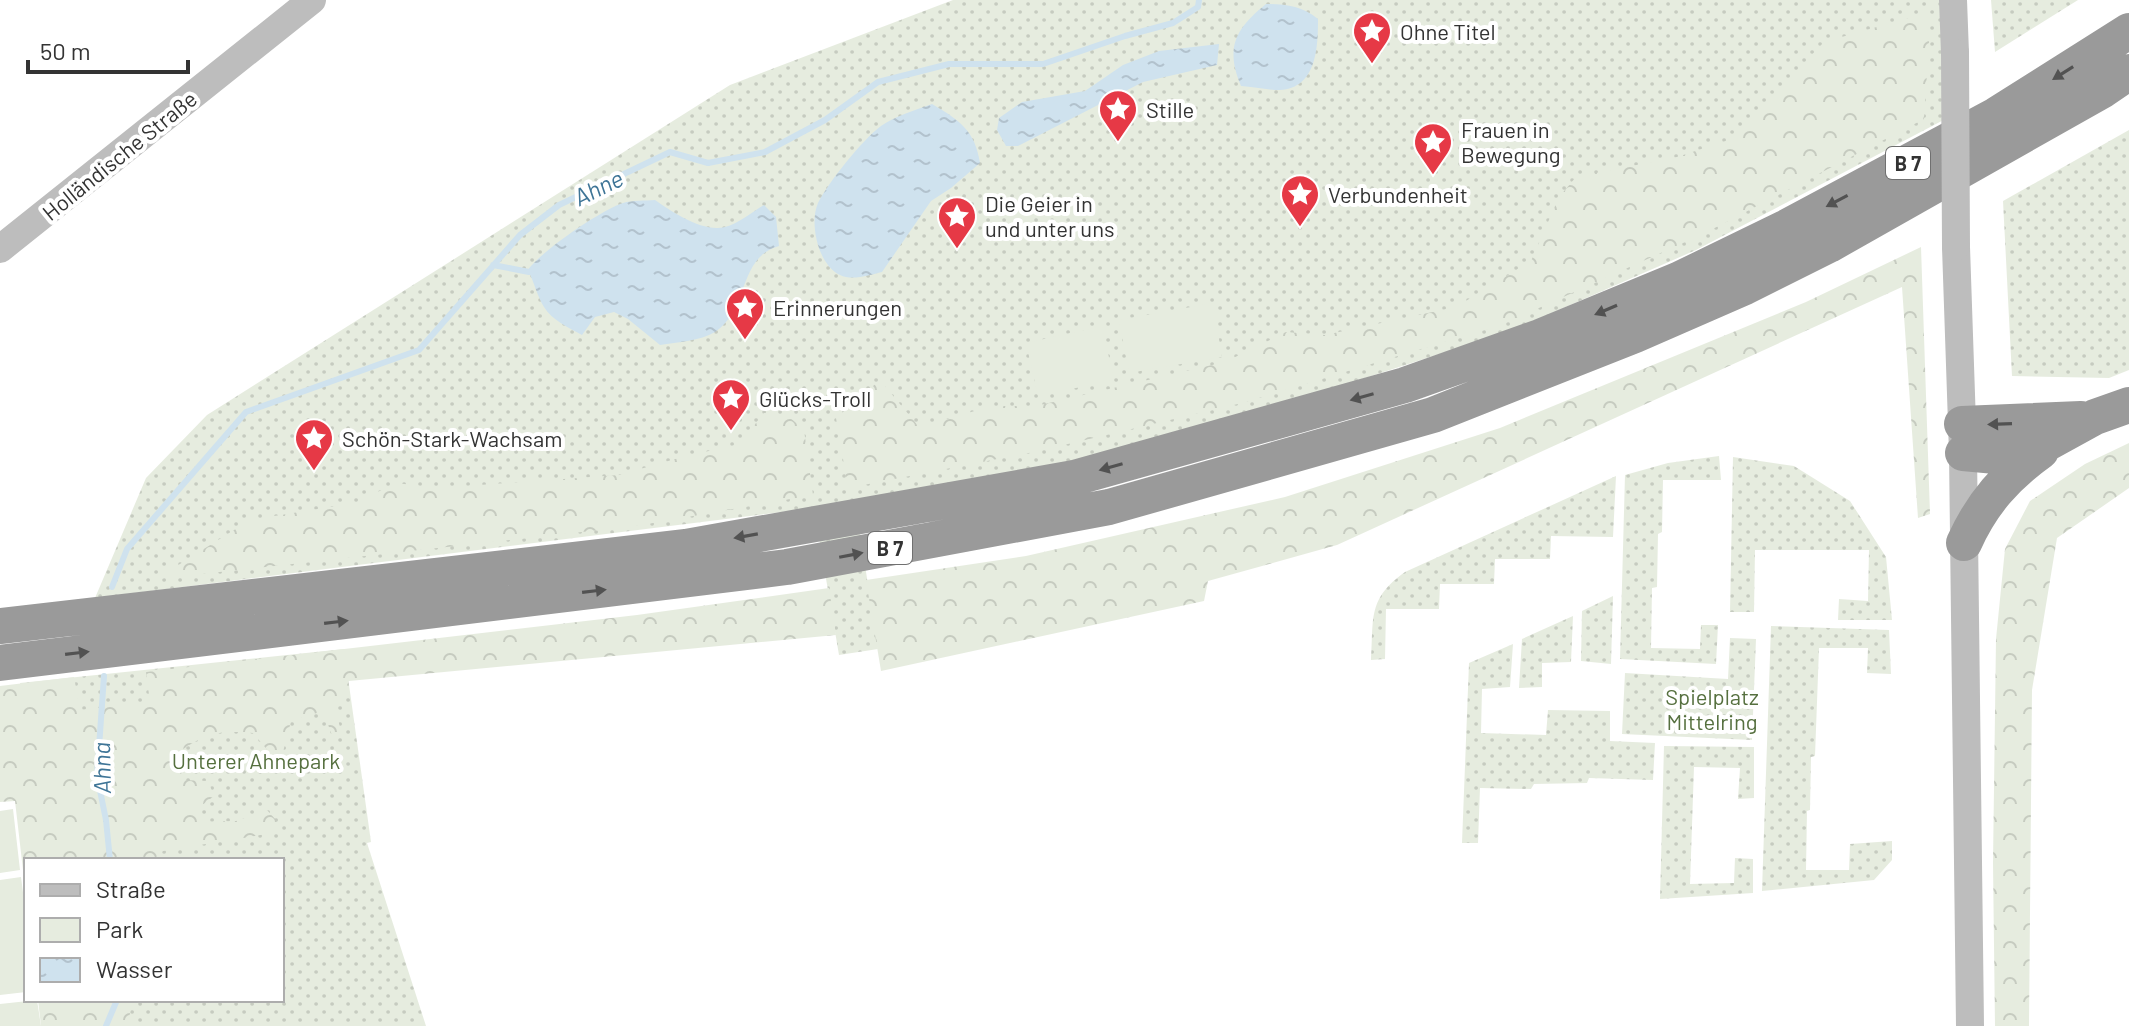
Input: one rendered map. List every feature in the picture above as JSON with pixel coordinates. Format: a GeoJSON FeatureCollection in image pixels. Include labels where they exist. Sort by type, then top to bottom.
{"type":"FeatureCollection","features":[{"type":"Feature","properties":{"kind":"highway","name":"B 7"},"geometry":{"type":"LineString","coordinates":[[0,626],[686,547],[1074,478],[1405,385],[1540,337],[1678,280],[1785,228],[1996,115],[2129,31]]}},
{"type":"Feature","properties":{"kind":"highway","name":"B 7"},"geometry":{"type":"LineString","coordinates":[[0,663],[787,567],[1109,507],[1448,409],[1635,335],[1745,287],[1829,245],[2120,83]]}},
{"type":"Feature","properties":{"kind":"highway"},"geometry":{"type":"LineString","coordinates":[[1964,543],[1984,505],[2025,462],[2095,417],[2129,405]]}},
{"type":"Feature","properties":{"kind":"highway"},"geometry":{"type":"LineString","coordinates":[[1962,439],[2048,422],[2095,417]]}},
{"type":"Feature","properties":{"kind":"highway"},"geometry":{"type":"LineString","coordinates":[[1962,439],[2024,456],[2060,438]]}},
{"type":"Feature","properties":{"kind":"main road","name":"Holländische Straße"},"geometry":{"type":"LineString","coordinates":[[0,249],[312,0]]}},
{"type":"Feature","properties":{"kind":"main road"},"geometry":{"type":"LineString","coordinates":[[1953,0],[1970,1026]]}},
{"type":"Feature","properties":{"kind":"green space"},"geometry":{"type":"Polygon","coordinates":[[[953,0],[1953,0],[1955,114],[1696,250],[1511,331],[1281,405],[1065,464],[855,501],[878,649],[839,655],[814,508],[95,598],[146,478],[207,415],[730,85],[953,0]]]}},
{"type":"Feature","properties":{"kind":"green space"},"geometry":{"type":"Polygon","coordinates":[[[1991,0],[2078,0],[1995,52],[1991,0]]]}},
{"type":"Feature","properties":{"kind":"green space"},"geometry":{"type":"Polygon","coordinates":[[[1926,13],[1929,42],[1924,119],[1705,233],[1501,325],[1242,403],[1034,452],[848,488],[836,418],[880,380],[919,427],[992,406],[1036,406],[1225,362],[1286,332],[1325,335],[1456,307],[1531,261],[1559,197],[1576,177],[1677,157],[1735,138],[1824,42],[1926,13]]]}},
{"type":"Feature","properties":{"kind":"green space"},"geometry":{"type":"Polygon","coordinates":[[[2129,130],[2129,370],[2109,378],[2012,376],[2003,201],[2129,130]]]}},
{"type":"Feature","properties":{"kind":"green space"},"geometry":{"type":"Polygon","coordinates":[[[1921,247],[1930,514],[1918,518],[1902,287],[1337,545],[1208,581],[1204,601],[881,671],[866,580],[1026,556],[1285,497],[1500,428],[1806,302],[1921,247]]]}},
{"type":"Feature","properties":{"kind":"green space"},"geometry":{"type":"Polygon","coordinates":[[[1213,303],[1222,357],[1129,373],[1119,320],[1213,303]]]}},
{"type":"Feature","properties":{"kind":"green space"},"geometry":{"type":"Polygon","coordinates":[[[1102,326],[1114,380],[1038,396],[1026,343],[1102,326]]]}},
{"type":"Feature","properties":{"kind":"green space"},"geometry":{"type":"Polygon","coordinates":[[[764,413],[787,415],[804,430],[813,495],[636,526],[156,579],[250,520],[355,503],[396,483],[438,488],[619,475],[745,443],[764,413]]]}},
{"type":"Feature","properties":{"kind":"green space"},"geometry":{"type":"Polygon","coordinates":[[[2129,443],[2129,488],[2057,538],[2032,690],[2029,1026],[1995,1026],[1993,863],[1996,639],[2005,549],[2030,501],[2085,464],[2129,443]]]}},
{"type":"Feature","properties":{"kind":"green space"},"geometry":{"type":"Polygon","coordinates":[[[1719,456],[1721,480],[1663,480],[1657,587],[1652,588],[1651,648],[1700,649],[1701,625],[1718,625],[1716,664],[1620,659],[1625,475],[1668,463],[1719,456]]]}},
{"type":"Feature","properties":{"kind":"green space"},"geometry":{"type":"Polygon","coordinates":[[[1733,457],[1794,466],[1850,501],[1886,557],[1892,620],[1838,620],[1839,599],[1868,601],[1869,550],[1755,550],[1754,612],[1730,612],[1733,457]]]}},
{"type":"Feature","properties":{"kind":"green space"},"geometry":{"type":"Polygon","coordinates":[[[1616,476],[1613,537],[1551,536],[1550,559],[1495,559],[1494,584],[1440,584],[1439,609],[1386,609],[1385,659],[1371,660],[1373,621],[1378,601],[1384,591],[1405,572],[1616,476]]]}},
{"type":"Feature","properties":{"kind":"green space","name":"Unterer Ahnepark"},"geometry":{"type":"Polygon","coordinates":[[[829,588],[836,635],[349,681],[335,708],[342,735],[333,738],[323,711],[291,721],[283,752],[270,753],[253,733],[230,732],[203,738],[175,755],[182,780],[208,781],[214,796],[197,809],[200,822],[236,821],[267,810],[276,820],[279,832],[163,851],[155,858],[24,858],[24,879],[15,801],[0,802],[0,686],[74,677],[80,710],[150,702],[146,672],[637,615],[829,588]]]}},
{"type":"Feature","properties":{"kind":"green space"},"geometry":{"type":"Polygon","coordinates":[[[1613,596],[1611,664],[1581,661],[1582,611],[1613,596]]]}},
{"type":"Feature","properties":{"kind":"green space"},"geometry":{"type":"Polygon","coordinates":[[[1573,616],[1571,662],[1542,663],[1542,687],[1519,688],[1522,639],[1573,616]]]}},
{"type":"Feature","properties":{"kind":"green space"},"geometry":{"type":"Polygon","coordinates":[[[1771,626],[1889,630],[1891,674],[1867,673],[1868,648],[1819,648],[1815,756],[1811,757],[1810,810],[1807,811],[1806,870],[1849,870],[1850,844],[1892,841],[1892,860],[1874,880],[1762,891],[1771,626]]]}},
{"type":"Feature","properties":{"kind":"green space","name":"Spielplatz Mittelring"},"geometry":{"type":"Polygon","coordinates":[[[1730,638],[1756,639],[1752,740],[1622,734],[1625,673],[1728,679],[1730,638]]]}},
{"type":"Feature","properties":{"kind":"green space"},"geometry":{"type":"Polygon","coordinates":[[[1513,644],[1510,687],[1482,689],[1481,733],[1546,735],[1548,710],[1610,711],[1610,741],[1655,743],[1653,780],[1589,778],[1587,783],[1534,784],[1531,789],[1480,788],[1478,843],[1462,843],[1469,663],[1513,644]]]}},
{"type":"Feature","properties":{"kind":"green space","name":"Unterer Ahnepark"},"geometry":{"type":"Polygon","coordinates":[[[344,649],[371,842],[367,843],[426,1026],[59,1026],[56,1002],[284,1002],[284,858],[41,858],[20,683],[344,649]]]}},
{"type":"Feature","properties":{"kind":"green space"},"geometry":{"type":"Polygon","coordinates":[[[1664,746],[1754,747],[1754,798],[1738,799],[1740,768],[1694,767],[1690,884],[1734,883],[1735,858],[1753,859],[1753,893],[1660,899],[1664,746]]]}},
{"type":"Feature","properties":{"kind":"green space"},"geometry":{"type":"Polygon","coordinates":[[[13,809],[20,870],[0,873],[0,811],[13,809]]]}},
{"type":"Feature","properties":{"kind":"green space"},"geometry":{"type":"Polygon","coordinates":[[[21,877],[24,992],[0,995],[0,880],[21,877]]]}},
{"type":"Feature","properties":{"kind":"green space"},"geometry":{"type":"Polygon","coordinates":[[[37,1002],[41,1026],[0,1026],[0,1004],[37,1002]]]}},
{"type":"Feature","properties":{"kind":"green space"},"geometry":{"type":"Polygon","coordinates":[[[38,1002],[133,1002],[127,1026],[41,1026],[38,1002]]]}},
{"type":"Feature","properties":{"kind":"water"},"geometry":{"type":"Polygon","coordinates":[[[1266,4],[1294,7],[1318,19],[1313,64],[1302,82],[1292,88],[1275,90],[1241,86],[1236,73],[1236,40],[1247,22],[1266,4]]]}},
{"type":"Feature","properties":{"kind":"water"},"geometry":{"type":"Polygon","coordinates":[[[1219,44],[1217,65],[1143,82],[1018,146],[1006,146],[997,130],[999,118],[1022,102],[1085,91],[1123,65],[1159,51],[1219,44]]]}},
{"type":"Feature","properties":{"kind":"water"},"geometry":{"type":"Polygon","coordinates":[[[932,104],[950,115],[970,134],[980,163],[931,201],[882,272],[855,277],[840,275],[826,262],[817,243],[815,211],[818,203],[846,162],[881,126],[932,104]]]}},
{"type":"Feature","properties":{"kind":"water"},"geometry":{"type":"Polygon","coordinates":[[[655,200],[688,220],[708,227],[730,225],[764,205],[776,217],[779,246],[756,261],[726,322],[703,337],[660,345],[628,319],[614,312],[595,317],[582,335],[551,316],[528,270],[535,262],[572,232],[613,207],[627,202],[655,200]]]}},
{"type":"Feature","properties":{"kind":"waterway","name":"Ahne"},"geometry":{"type":"LineString","coordinates":[[112,587],[127,549],[246,412],[419,350],[520,235],[559,205],[670,152],[708,163],[765,152],[825,120],[878,82],[949,64],[1043,64],[1173,23],[1198,7],[1199,0]]}},
{"type":"Feature","properties":{"kind":"waterway"},"geometry":{"type":"LineString","coordinates":[[493,265],[529,272]]}},
{"type":"Feature","properties":{"kind":"waterway","name":"Ahna"},"geometry":{"type":"LineString","coordinates":[[104,676],[97,776],[110,858]]}},
{"type":"Feature","properties":{"kind":"waterway","name":"Ahna"},"geometry":{"type":"LineString","coordinates":[[106,1026],[116,1002]]}},
{"type":"Feature","properties":{"kind":"place","name":"Ohne Titel"},"geometry":{"type":"Point","coordinates":[1372,65]}},
{"type":"Feature","properties":{"kind":"place","name":"Stille"},"geometry":{"type":"Point","coordinates":[1118,143]}},
{"type":"Feature","properties":{"kind":"place","name":"Frauen in Bewegung"},"geometry":{"type":"Point","coordinates":[1433,176]}},
{"type":"Feature","properties":{"kind":"place","name":"Verbundenheit"},"geometry":{"type":"Point","coordinates":[1300,228]}},
{"type":"Feature","properties":{"kind":"place","name":"Die Geier in und unter uns"},"geometry":{"type":"Point","coordinates":[957,250]}},
{"type":"Feature","properties":{"kind":"place","name":"Erinnerungen"},"geometry":{"type":"Point","coordinates":[745,341]}},
{"type":"Feature","properties":{"kind":"place","name":"Glücks-Troll"},"geometry":{"type":"Point","coordinates":[731,432]}},
{"type":"Feature","properties":{"kind":"place","name":"Schön-Stark-Wachsam"},"geometry":{"type":"Point","coordinates":[314,472]}}]}
